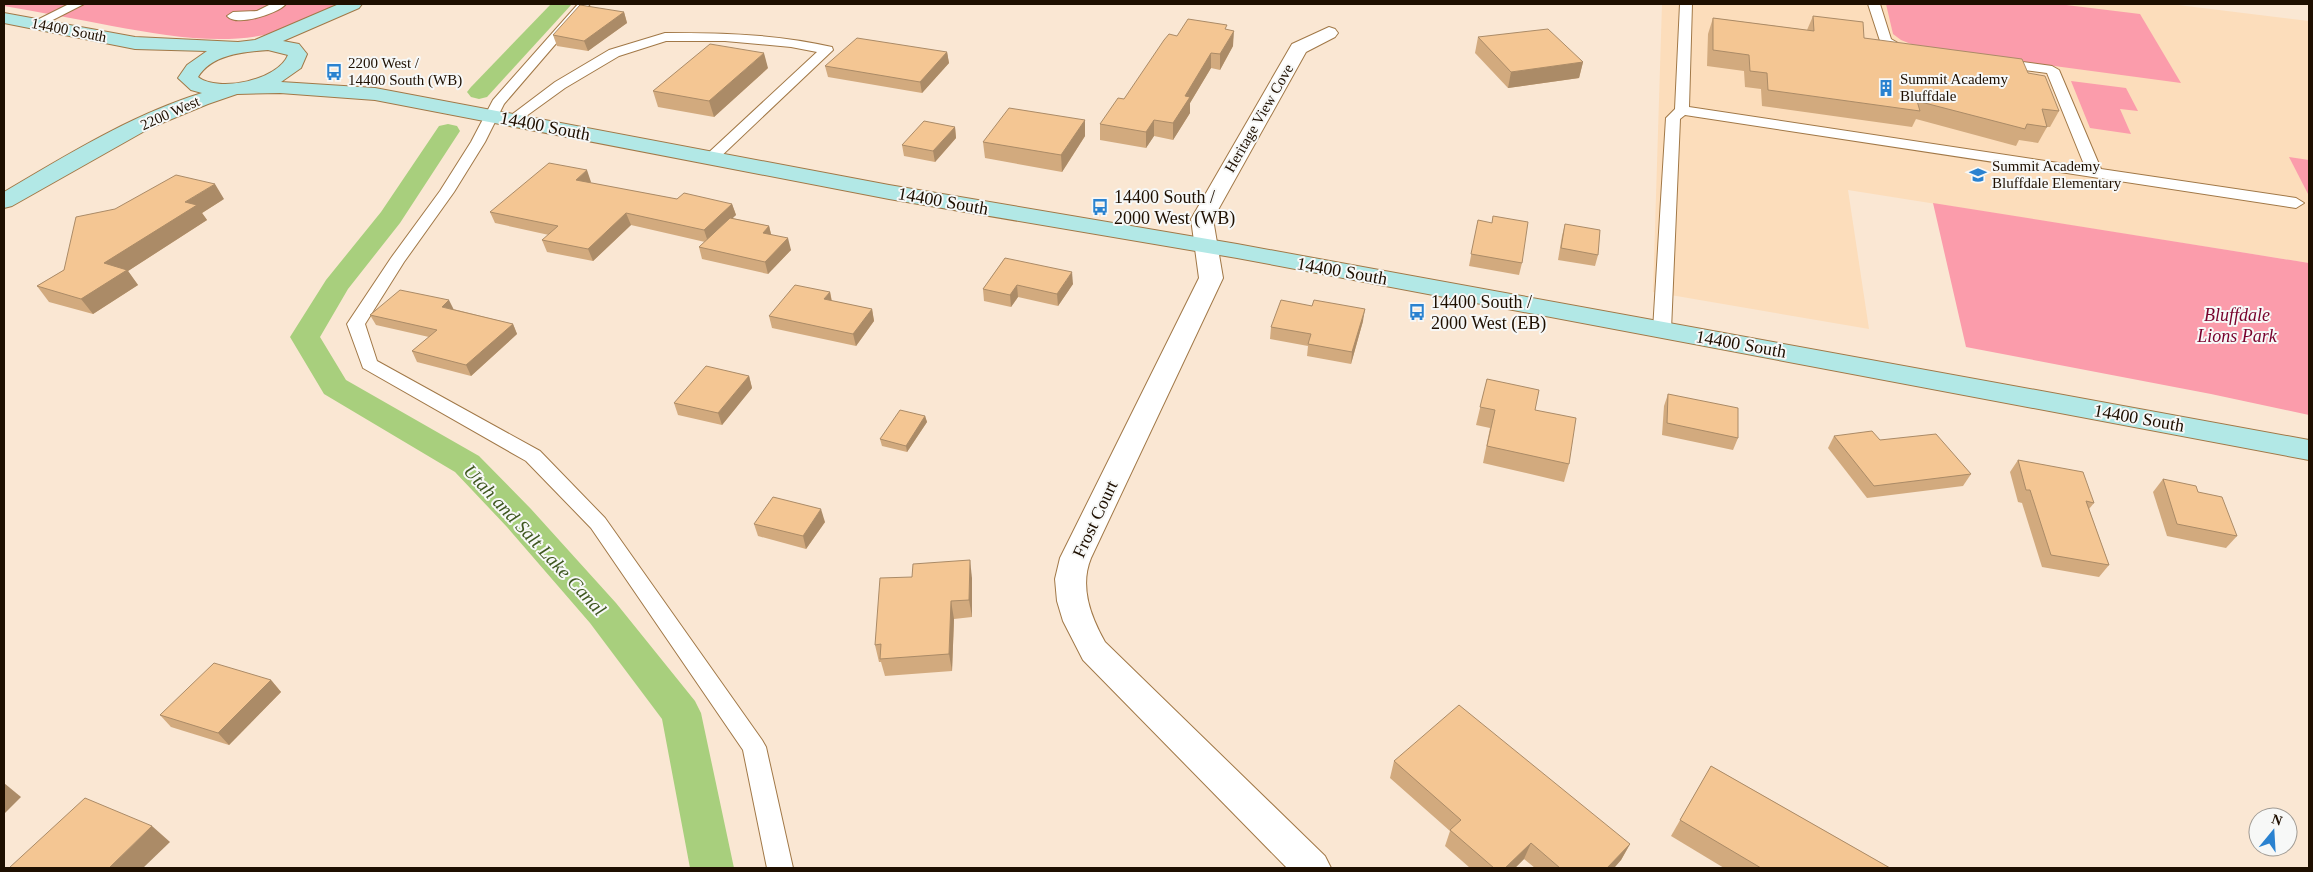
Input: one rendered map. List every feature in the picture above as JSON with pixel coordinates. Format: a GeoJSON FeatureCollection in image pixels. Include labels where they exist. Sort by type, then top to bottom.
{"type":"FeatureCollection","features":[{"type":"Feature","properties":{"kind":"main road"},"geometry":{"type":"LineString","coordinates":[[247,46],[291,32],[350,6]]}},
{"type":"Feature","properties":{"kind":"main road"},"geometry":{"type":"LineString","coordinates":[[240,88],[282,74],[292,67],[298,57],[350,6]]}},
{"type":"Feature","properties":{"kind":"main road","name":"14400 South"},"geometry":{"type":"LineString","coordinates":[[4,18],[135,43],[281,45],[292,48],[301,66],[311,74],[359,87],[375,94]]}},
{"type":"Feature","properties":{"kind":"main road","name":"14400 South"},"geometry":{"type":"LineString","coordinates":[[135,43],[178,60],[185,65],[192,85],[201,89],[278,86],[375,94],[889,192],[1207,246],[2309,450]]}},
{"type":"Feature","properties":{"kind":"main road","name":"2200 West"},"geometry":{"type":"LineString","coordinates":[[110,140],[208,58],[247,46]]}},
{"type":"Feature","properties":{"kind":"main road","name":"2200 West"},"geometry":{"type":"LineString","coordinates":[[4,201],[110,140],[175,109],[240,88]]}},
{"type":"Feature","properties":{"kind":"street","name":"Heritage View Cove"},"geometry":{"type":"LineString","coordinates":[[1207,246],[1202,220],[1284,74],[1299,48],[1329,33]]}},
{"type":"Feature","properties":{"kind":"street","name":"Frost Court"},"geometry":{"type":"LineString","coordinates":[[1207,246],[1211,278],[1083,542],[1072,568],[1071,595],[1078,623],[1094,651],[1312,868]]}},
{"type":"Feature","properties":{"kind":"lane"},"geometry":{"type":"LineString","coordinates":[[35,24],[78,4]]}},
{"type":"Feature","properties":{"kind":"lane"},"geometry":{"type":"LineString","coordinates":[[233,16],[260,14],[280,4]]}},
{"type":"Feature","properties":{"kind":"lane"},"geometry":{"type":"LineString","coordinates":[[502,117],[498,104],[584,4]]}},
{"type":"Feature","properties":{"kind":"lane"},"geometry":{"type":"LineString","coordinates":[[1662,330],[1673,118],[1682,110],[1686,4]]}},
{"type":"Feature","properties":{"kind":"lane"},"geometry":{"type":"LineString","coordinates":[[1874,4],[1885,41],[1900,49],[1919,52]]}},
{"type":"Feature","properties":{"kind":"lane"},"geometry":{"type":"LineString","coordinates":[[711,158],[826,50],[791,43],[725,37],[665,37],[614,53],[502,117],[397,261],[356,324],[369,364],[533,456],[598,523],[754,747],[780,868]]}},
{"type":"Feature","properties":{"kind":"lane"},"geometry":{"type":"LineString","coordinates":[[1985,61],[2052,70],[2095,173]]}},
{"type":"Feature","properties":{"kind":"lane"},"geometry":{"type":"LineString","coordinates":[[1682,110],[2296,203]]}},
{"type":"Feature","properties":{"kind":"shaded area","name":"Summit Academy Bluffdale Elementary"},"geometry":{"type":"Polygon","coordinates":[[[1662,4],[2170,4],[2309,21],[2309,160],[2290,158],[2309,196],[2309,263],[1848,190],[1869,329],[1653,292],[1662,4]]]}},
{"type":"Feature","properties":{"kind":"green space"},"geometry":{"type":"Polygon","coordinates":[[[4,4],[335,4],[309,20],[282,31],[255,37],[227,39],[170,36],[4,6],[4,4]]]}},
{"type":"Feature","properties":{"kind":"green space"},"geometry":{"type":"Polygon","coordinates":[[[1886,4],[2058,4],[2140,14],[2181,83],[1921,48],[1901,40],[1893,34],[1886,4]]]}},
{"type":"Feature","properties":{"kind":"green space"},"geometry":{"type":"Polygon","coordinates":[[[2071,81],[2126,88],[2138,111],[2120,109],[2131,134],[2090,128],[2071,81]]]}},
{"type":"Feature","properties":{"kind":"green space"},"geometry":{"type":"Polygon","coordinates":[[[2289,157],[2309,160],[2309,196],[2289,157]]]}},
{"type":"Feature","properties":{"kind":"green space","name":"Bluffdale Lions Park"},"geometry":{"type":"Polygon","coordinates":[[[1933,203],[2309,263],[2309,415],[2211,394],[1966,347],[1933,203]]]}},
{"type":"Feature","properties":{"kind":"building"},"geometry":{"type":"Polygon","coordinates":[[[580,5],[624,12],[584,41],[553,35],[580,5]]]}},
{"type":"Feature","properties":{"kind":"building","name":"Summit Academy Bluffdale"},"geometry":{"type":"Polygon","coordinates":[[[1813,16],[1863,22],[1864,38],[2022,59],[2028,73],[2045,76],[2059,111],[2042,109],[2047,127],[2027,124],[2025,129],[1917,101],[1920,111],[1768,90],[1767,73],[1750,71],[1749,55],[1713,50],[1713,18],[1814,31],[1813,16]]]}},
{"type":"Feature","properties":{"kind":"building"},"geometry":{"type":"Polygon","coordinates":[[[1188,19],[1227,25],[1225,29],[1234,31],[1220,54],[1211,53],[1185,96],[1190,97],[1173,123],[1154,120],[1146,132],[1100,124],[1118,98],[1124,99],[1169,34],[1177,36],[1188,19]]]}},
{"type":"Feature","properties":{"kind":"building"},"geometry":{"type":"Polygon","coordinates":[[[1548,29],[1583,62],[1511,72],[1478,37],[1548,29]]]}},
{"type":"Feature","properties":{"kind":"building"},"geometry":{"type":"Polygon","coordinates":[[[857,38],[947,52],[920,82],[825,66],[857,38]]]}},
{"type":"Feature","properties":{"kind":"building"},"geometry":{"type":"Polygon","coordinates":[[[710,44],[764,53],[709,101],[653,91],[710,44]]]}},
{"type":"Feature","properties":{"kind":"building"},"geometry":{"type":"Polygon","coordinates":[[[1009,108],[1085,120],[1061,155],[983,142],[1009,108]]]}},
{"type":"Feature","properties":{"kind":"building"},"geometry":{"type":"Polygon","coordinates":[[[924,121],[955,127],[933,151],[902,145],[924,121]]]}},
{"type":"Feature","properties":{"kind":"building"},"geometry":{"type":"Polygon","coordinates":[[[549,163],[587,170],[576,180],[677,199],[684,193],[732,204],[704,230],[626,213],[588,249],[542,240],[558,226],[490,212],[549,163]]]}},
{"type":"Feature","properties":{"kind":"building"},"geometry":{"type":"Polygon","coordinates":[[[176,175],[215,184],[185,202],[197,205],[104,263],[127,270],[81,299],[37,286],[64,270],[76,217],[115,209],[176,175]]]}},
{"type":"Feature","properties":{"kind":"building"},"geometry":{"type":"Polygon","coordinates":[[[1493,216],[1528,222],[1522,263],[1471,254],[1478,220],[1492,223],[1493,216]]]}},
{"type":"Feature","properties":{"kind":"building"},"geometry":{"type":"Polygon","coordinates":[[[730,218],[769,226],[763,233],[788,238],[765,262],[699,247],[730,218]]]}},
{"type":"Feature","properties":{"kind":"building"},"geometry":{"type":"Polygon","coordinates":[[[1565,224],[1600,230],[1598,255],[1561,248],[1565,224]]]}},
{"type":"Feature","properties":{"kind":"building"},"geometry":{"type":"Polygon","coordinates":[[[1005,258],[1072,272],[1057,294],[1017,285],[1010,295],[983,289],[1005,258]]]}},
{"type":"Feature","properties":{"kind":"building"},"geometry":{"type":"Polygon","coordinates":[[[795,285],[830,292],[824,299],[872,309],[853,334],[769,316],[795,285]]]}},
{"type":"Feature","properties":{"kind":"building"},"geometry":{"type":"Polygon","coordinates":[[[400,290],[449,300],[442,307],[513,324],[466,365],[412,351],[437,330],[370,315],[400,290]]]}},
{"type":"Feature","properties":{"kind":"building"},"geometry":{"type":"Polygon","coordinates":[[[1281,300],[1312,306],[1314,300],[1365,309],[1352,352],[1308,344],[1311,334],[1271,327],[1281,300]]]}},
{"type":"Feature","properties":{"kind":"building"},"geometry":{"type":"Polygon","coordinates":[[[706,366],[749,376],[718,413],[674,403],[706,366]]]}},
{"type":"Feature","properties":{"kind":"building"},"geometry":{"type":"Polygon","coordinates":[[[1487,379],[1539,390],[1535,410],[1576,418],[1569,464],[1487,446],[1495,410],[1480,407],[1487,379]]]}},
{"type":"Feature","properties":{"kind":"building"},"geometry":{"type":"Polygon","coordinates":[[[1668,394],[1738,408],[1738,438],[1667,423],[1668,394]]]}},
{"type":"Feature","properties":{"kind":"building"},"geometry":{"type":"Polygon","coordinates":[[[900,410],[925,416],[906,446],[880,439],[900,410]]]}},
{"type":"Feature","properties":{"kind":"building"},"geometry":{"type":"Polygon","coordinates":[[[1872,431],[1880,440],[1936,434],[1971,474],[1874,486],[1834,436],[1872,431]]]}},
{"type":"Feature","properties":{"kind":"building"},"geometry":{"type":"Polygon","coordinates":[[[2018,460],[2083,472],[2094,503],[2086,501],[2109,565],[2051,555],[2030,490],[2026,490],[2018,460]]]}},
{"type":"Feature","properties":{"kind":"building"},"geometry":{"type":"Polygon","coordinates":[[[2163,479],[2196,486],[2198,492],[2222,497],[2237,536],[2177,524],[2163,479]]]}},
{"type":"Feature","properties":{"kind":"building"},"geometry":{"type":"Polygon","coordinates":[[[773,497],[821,509],[803,536],[754,524],[773,497]]]}},
{"type":"Feature","properties":{"kind":"building"},"geometry":{"type":"Polygon","coordinates":[[[970,560],[969,600],[951,601],[949,654],[880,659],[881,644],[875,645],[880,578],[912,577],[913,564],[970,560]]]}},
{"type":"Feature","properties":{"kind":"building"},"geometry":{"type":"Polygon","coordinates":[[[214,663],[271,680],[218,733],[160,715],[214,663]]]}},
{"type":"Feature","properties":{"kind":"building"},"geometry":{"type":"Polygon","coordinates":[[[1459,705],[1630,844],[1607,868],[1560,868],[1531,843],[1505,868],[1494,868],[1450,830],[1461,820],[1394,761],[1459,705]]]}},
{"type":"Feature","properties":{"kind":"building"},"geometry":{"type":"Polygon","coordinates":[[[1711,766],[1890,868],[1761,868],[1680,820],[1711,766]]]}},
{"type":"Feature","properties":{"kind":"building"},"geometry":{"type":"Polygon","coordinates":[[[85,798],[152,826],[109,868],[9,868],[85,798]]]}},
{"type":"Feature","properties":{"kind":"waterway","name":"Utah and Salt Lake Canal"},"geometry":{"type":"LineString","coordinates":[[479,92],[562,4]]}},
{"type":"Feature","properties":{"kind":"waterway","name":"Utah and Salt Lake Canal"},"geometry":{"type":"LineString","coordinates":[[448,131],[391,217],[336,286],[305,337],[335,387],[467,464],[519,518],[603,613],[681,713],[712,868]]}},
{"type":"Feature","properties":{"kind":"place","name":"2200 West / 14400 South (WB)"},"geometry":{"type":"Point","coordinates":[334,72]}},
{"type":"Feature","properties":{"kind":"place","name":"Summit Academy Bluffdale"},"geometry":{"type":"Point","coordinates":[1886,88]}},
{"type":"Feature","properties":{"kind":"place","name":"Summit Academy Bluffdale Elementary"},"geometry":{"type":"Point","coordinates":[1978,175]}},
{"type":"Feature","properties":{"kind":"place","name":"14400 South / 2000 West (WB)"},"geometry":{"type":"Point","coordinates":[1100,207]}},
{"type":"Feature","properties":{"kind":"place","name":"14400 South / 2000 West (EB)"},"geometry":{"type":"Point","coordinates":[1417,312]}}]}
